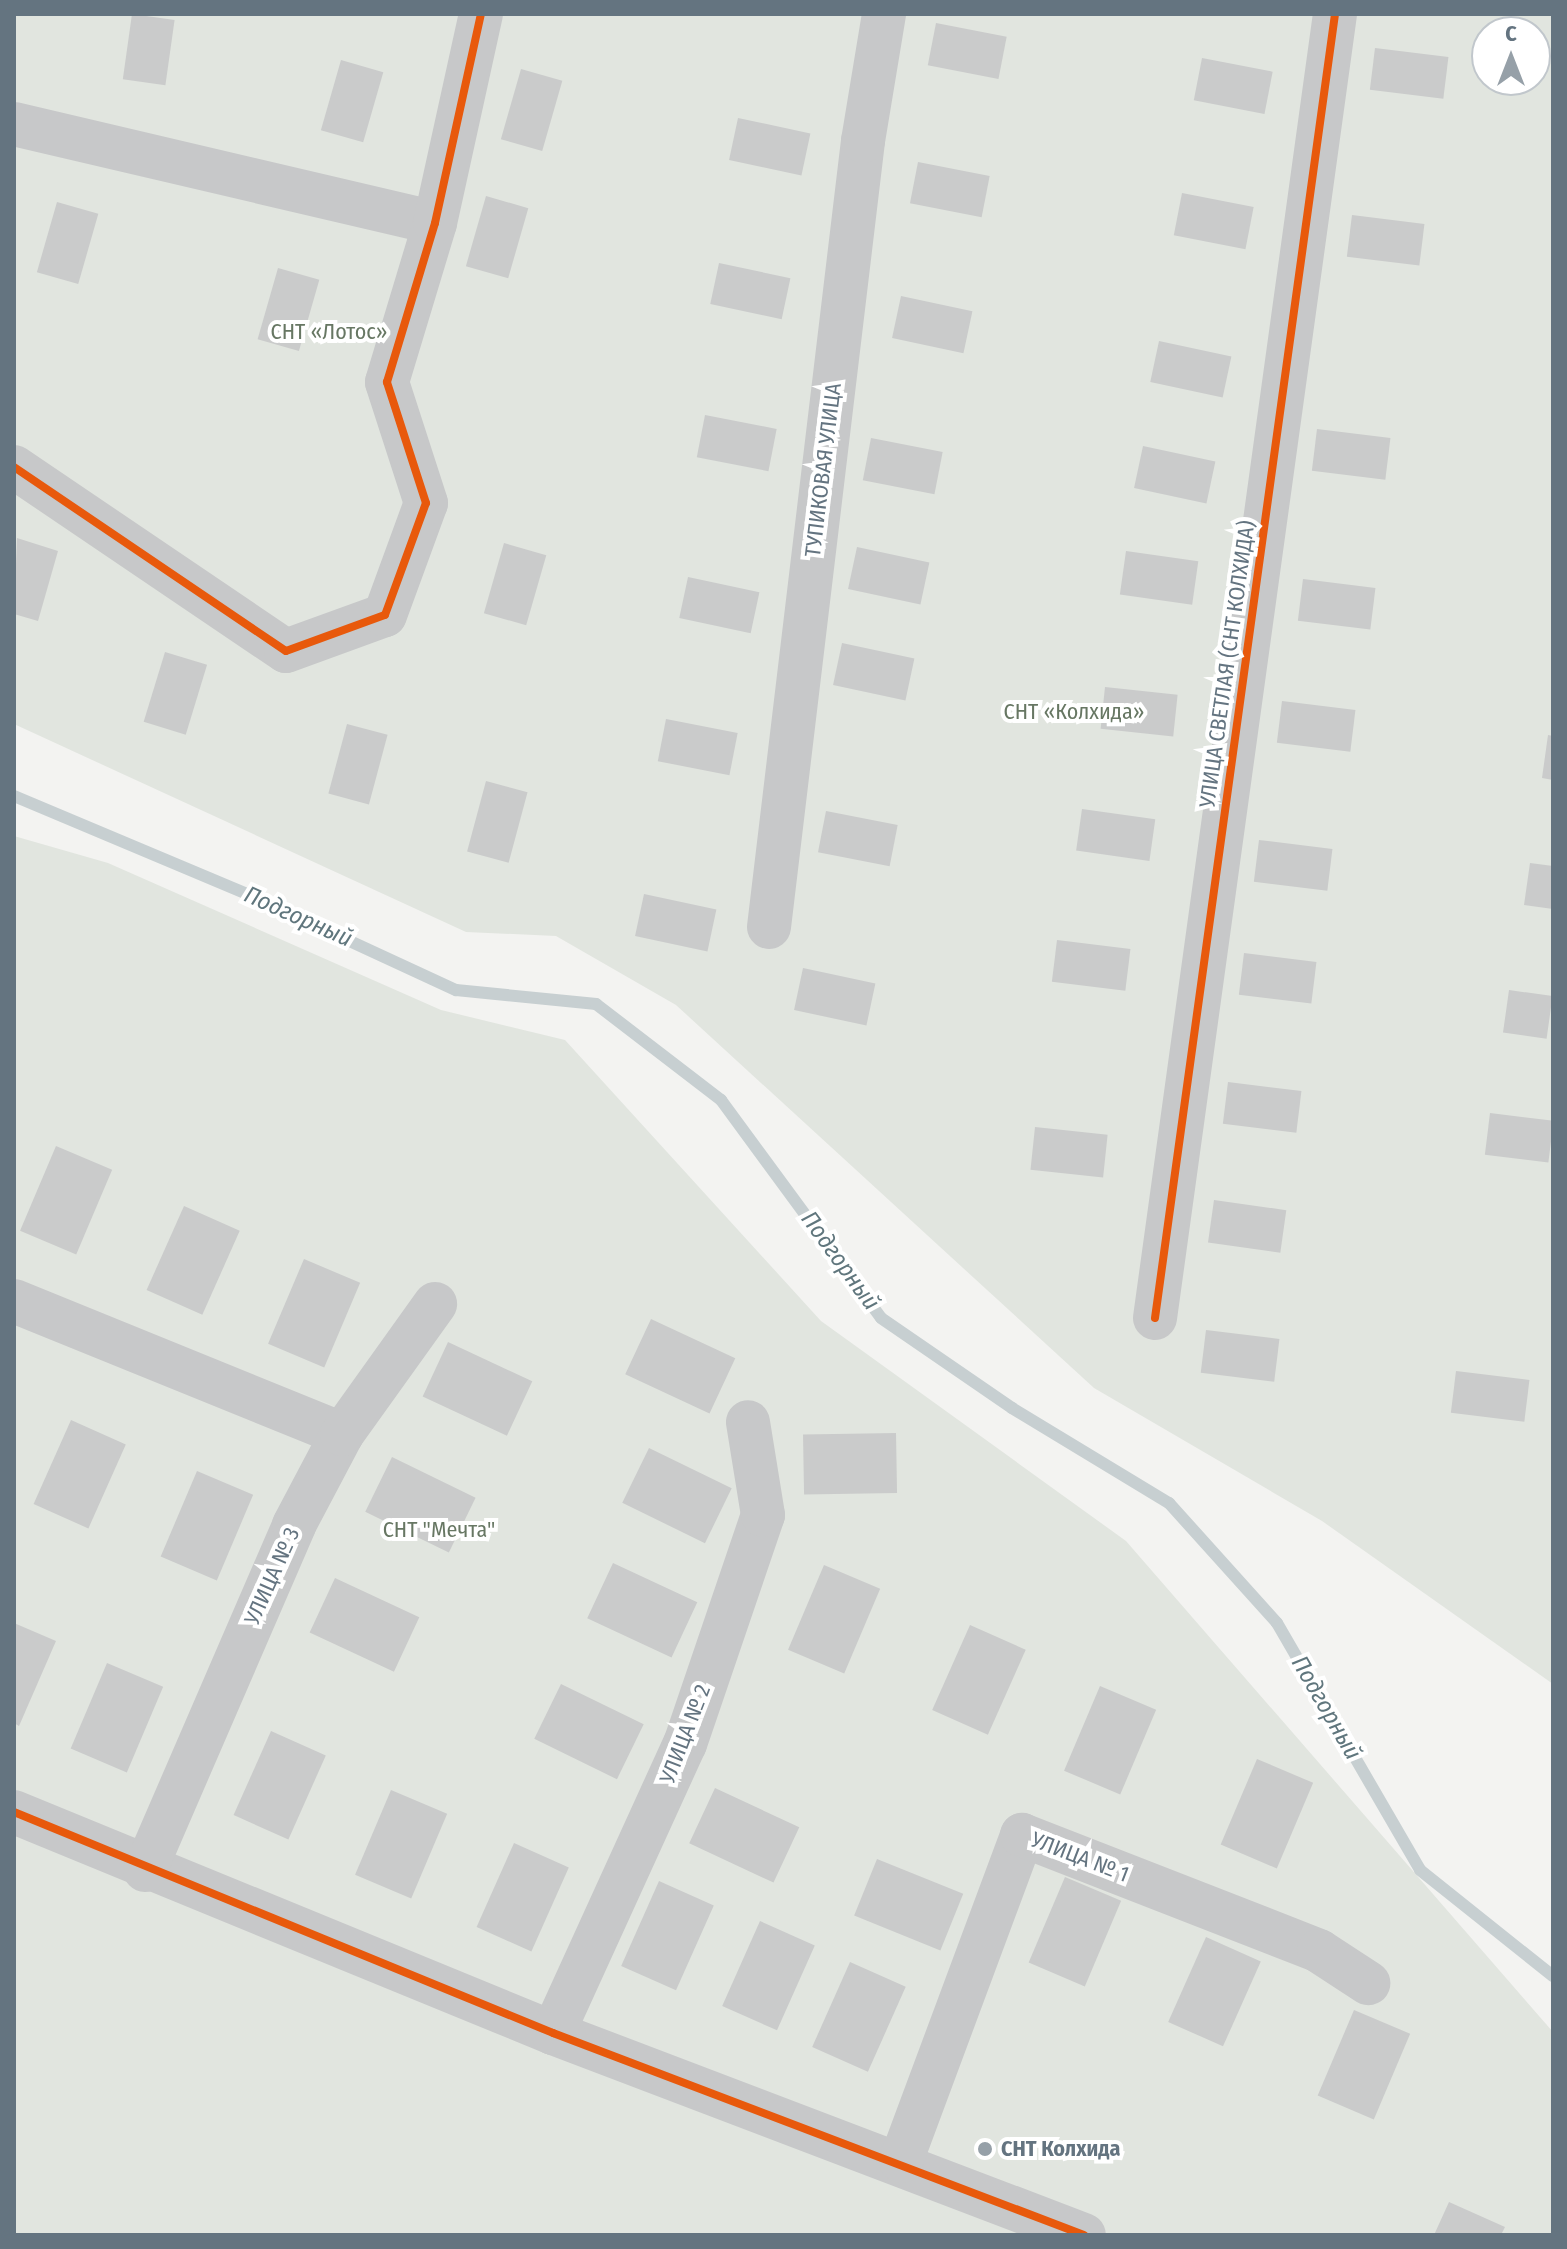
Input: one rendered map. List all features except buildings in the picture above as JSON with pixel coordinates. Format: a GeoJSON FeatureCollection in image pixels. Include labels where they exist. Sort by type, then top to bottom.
{"type":"FeatureCollection","features":[{"type":"Feature","properties":{"kind":"street"},"geometry":{"type":"LineString","coordinates":[[14,467],[286,651],[385,615],[426,503],[387,382],[435,223],[481,14]]}},
{"type":"Feature","properties":{"kind":"street","name":"ТУПИКОВАЯ УЛИЦА"},"geometry":{"type":"LineString","coordinates":[[769,927],[863,141],[884,14]]}},
{"type":"Feature","properties":{"kind":"street","name":"УЛИЦА СВЕТЛАЯ (СНТ КОЛХИДА)"},"geometry":{"type":"LineString","coordinates":[[1155,1318],[1335,14]]}},
{"type":"Feature","properties":{"kind":"street"},"geometry":{"type":"LineString","coordinates":[[14,124],[435,223]]}},
{"type":"Feature","properties":{"kind":"street"},"geometry":{"type":"LineString","coordinates":[[14,1301],[342,1434]]}},
{"type":"Feature","properties":{"kind":"street","name":"УЛИЦА № 3"},"geometry":{"type":"LineString","coordinates":[[145,1870],[294,1525],[342,1434],[435,1304]]}},
{"type":"Feature","properties":{"kind":"street","name":"УЛИЦА № 2"},"geometry":{"type":"LineString","coordinates":[[553,2033],[685,1744],[763,1515],[748,1422]]}},
{"type":"Feature","properties":{"kind":"street"},"geometry":{"type":"LineString","coordinates":[[14,1812],[145,1870],[553,2033],[901,2161],[1084,2235]]}},
{"type":"Feature","properties":{"kind":"street","name":"УЛИЦА № 1"},"geometry":{"type":"LineString","coordinates":[[901,2161],[1022,1835],[1319,1951],[1368,1983]]}},
{"type":"Feature","properties":{"kind":"green space","name":"СНТ «Колхида»"},"geometry":{"type":"Polygon","coordinates":[[[14,14],[1553,14],[1553,1684],[1322,1521],[1094,1388],[676,1005],[556,936],[466,932],[14,724],[14,14]]]}},
{"type":"Feature","properties":{"kind":"green space","name":"СНТ \"Мечта\""},"geometry":{"type":"Polygon","coordinates":[[[14,836],[108,863],[441,1010],[565,1040],[821,1321],[1126,1541],[1553,2032],[1553,2235],[1071,2235],[14,1812],[14,836]]]}},
{"type":"Feature","properties":{"kind":"green space"},"geometry":{"type":"Polygon","coordinates":[[[14,1830],[1024,2235],[14,2235],[14,1830]]]}},
{"type":"Feature","properties":{"kind":"waterway","name":"Подгорный"},"geometry":{"type":"LineString","coordinates":[[14,796],[261,900],[456,990],[596,1004],[721,1100],[881,1318],[1012,1408],[1169,1503],[1277,1623],[1420,1870],[1553,1976]]}},
{"type":"Feature","properties":{"kind":"cycle path"},"geometry":{"type":"LineString","coordinates":[[14,467],[286,651],[385,615],[426,503],[387,382],[435,223],[481,14]]}},
{"type":"Feature","properties":{"kind":"cycle path"},"geometry":{"type":"LineString","coordinates":[[1155,1318],[1335,14]]}},
{"type":"Feature","properties":{"kind":"cycle path"},"geometry":{"type":"LineString","coordinates":[[14,1812],[553,2033],[1084,2235]]}},
{"type":"Feature","properties":{"kind":"place","name":"СНТ Колхида"},"geometry":{"type":"Point","coordinates":[985,2149]}},
{"type":"Feature","properties":{"kind":"park label","name":"СНТ «Лотос»"},"geometry":{"type":"Point","coordinates":[329,332]}}]}
